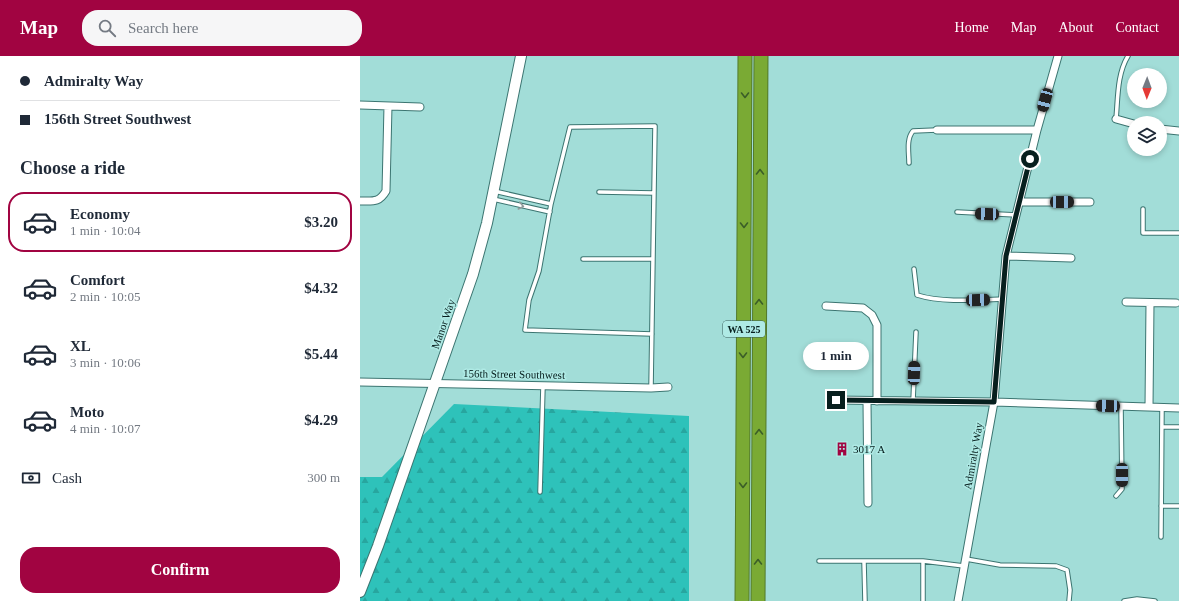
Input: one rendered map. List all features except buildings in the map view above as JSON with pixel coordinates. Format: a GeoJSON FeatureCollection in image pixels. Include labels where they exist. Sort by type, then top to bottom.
{"type":"FeatureCollection","features":[{"type":"Feature","properties":{"kind":"highway","name":"WA 525"},"geometry":{"type":"LineString","coordinates":[[742,601],[745,56]]}},
{"type":"Feature","properties":{"kind":"highway","name":"WA 525"},"geometry":{"type":"LineString","coordinates":[[758,601],[761,56]]}},
{"type":"Feature","properties":{"kind":"street","name":"Manor Way"},"geometry":{"type":"LineString","coordinates":[[360,592],[378,546],[473,274],[487,223],[521,56]]}},
{"type":"Feature","properties":{"kind":"street","name":"Admiralty Way"},"geometry":{"type":"LineString","coordinates":[[958,601],[994,402],[1006,256],[1037,130],[1058,56]]}},
{"type":"Feature","properties":{"kind":"street"},"geometry":{"type":"LineString","coordinates":[[360,105],[420,107]]}},
{"type":"Feature","properties":{"kind":"street"},"geometry":{"type":"LineString","coordinates":[[360,201],[374,201],[382,198],[386,191],[388,106]]}},
{"type":"Feature","properties":{"kind":"street"},"geometry":{"type":"LineString","coordinates":[[1116,119],[1127,122]]}},
{"type":"Feature","properties":{"kind":"street"},"geometry":{"type":"LineString","coordinates":[[1167,129],[1179,131]]}},
{"type":"Feature","properties":{"kind":"street"},"geometry":{"type":"LineString","coordinates":[[937,130],[1037,130]]}},
{"type":"Feature","properties":{"kind":"street"},"geometry":{"type":"LineString","coordinates":[[1020,202],[1090,202]]}},
{"type":"Feature","properties":{"kind":"street"},"geometry":{"type":"LineString","coordinates":[[1006,256],[1072,258]]}},
{"type":"Feature","properties":{"kind":"street"},"geometry":{"type":"LineString","coordinates":[[1126,302],[1176,303]]}},
{"type":"Feature","properties":{"kind":"street"},"geometry":{"type":"LineString","coordinates":[[1149,407],[1150,302]]}},
{"type":"Feature","properties":{"kind":"street"},"geometry":{"type":"LineString","coordinates":[[826,306],[863,308],[872,315],[877,326],[877,401]]}},
{"type":"Feature","properties":{"kind":"street","name":"156th Street Southwest"},"geometry":{"type":"LineString","coordinates":[[360,382],[651,388],[668,387]]}},
{"type":"Feature","properties":{"kind":"street"},"geometry":{"type":"LineString","coordinates":[[836,400],[994,402],[1179,408]]}},
{"type":"Feature","properties":{"kind":"street"},"geometry":{"type":"LineString","coordinates":[[867,400],[868,503]]}},
{"type":"Feature","properties":{"kind":"lane"},"geometry":{"type":"LineString","coordinates":[[1116,119],[1120,76],[1123,64],[1128,56]]}},
{"type":"Feature","properties":{"kind":"lane"},"geometry":{"type":"LineString","coordinates":[[651,388],[652,334],[655,126],[570,127],[550,212],[539,271],[529,300],[525,330],[652,334]]}},
{"type":"Feature","properties":{"kind":"lane"},"geometry":{"type":"LineString","coordinates":[[909,163],[908,139],[910,134],[913,131],[937,130]]}},
{"type":"Feature","properties":{"kind":"lane"},"geometry":{"type":"LineString","coordinates":[[599,192],[654,193]]}},
{"type":"Feature","properties":{"kind":"lane"},"geometry":{"type":"LineString","coordinates":[[493,195],[552,204]]}},
{"type":"Feature","properties":{"kind":"lane"},"geometry":{"type":"LineString","coordinates":[[493,195],[550,212]]}},
{"type":"Feature","properties":{"kind":"lane"},"geometry":{"type":"LineString","coordinates":[[1143,209],[1143,233],[1179,233]]}},
{"type":"Feature","properties":{"kind":"lane"},"geometry":{"type":"LineString","coordinates":[[957,212],[1016,215]]}},
{"type":"Feature","properties":{"kind":"lane"},"geometry":{"type":"LineString","coordinates":[[583,259],[653,259]]}},
{"type":"Feature","properties":{"kind":"lane"},"geometry":{"type":"LineString","coordinates":[[914,269],[917,295],[942,300],[1003,299]]}},
{"type":"Feature","properties":{"kind":"lane"},"geometry":{"type":"LineString","coordinates":[[913,401],[916,332]]}},
{"type":"Feature","properties":{"kind":"lane"},"geometry":{"type":"LineString","coordinates":[[540,492],[543,386]]}},
{"type":"Feature","properties":{"kind":"lane"},"geometry":{"type":"LineString","coordinates":[[1116,496],[1122,489],[1121,406]]}},
{"type":"Feature","properties":{"kind":"lane"},"geometry":{"type":"LineString","coordinates":[[1161,537],[1162,408]]}},
{"type":"Feature","properties":{"kind":"lane"},"geometry":{"type":"LineString","coordinates":[[1162,427],[1179,427]]}},
{"type":"Feature","properties":{"kind":"lane"},"geometry":{"type":"LineString","coordinates":[[1161,506],[1179,506]]}},
{"type":"Feature","properties":{"kind":"lane"},"geometry":{"type":"LineString","coordinates":[[819,561],[923,561],[1056,566],[1067,570],[1070,590],[1069,601]]}},
{"type":"Feature","properties":{"kind":"lane"},"geometry":{"type":"LineString","coordinates":[[923,561],[923,601]]}},
{"type":"Feature","properties":{"kind":"lane"},"geometry":{"type":"LineString","coordinates":[[864,562],[865,601]]}},
{"type":"Feature","properties":{"kind":"lane"},"geometry":{"type":"LineString","coordinates":[[1124,601],[1155,601]]}},
{"type":"Feature","properties":{"kind":"green space"},"geometry":{"type":"Polygon","coordinates":[[[454,404],[689,416],[689,601],[360,601],[360,477],[382,477],[454,404]]]}},
{"type":"Feature","properties":{"kind":"place","name":"3017 A"},"geometry":{"type":"Point","coordinates":[842,449]}},
{"type":"Feature","properties":{"kind":"route"},"geometry":{"type":"LineString","coordinates":[[836,400],[994,402],[1006,256],[1030,159]]}}]}
